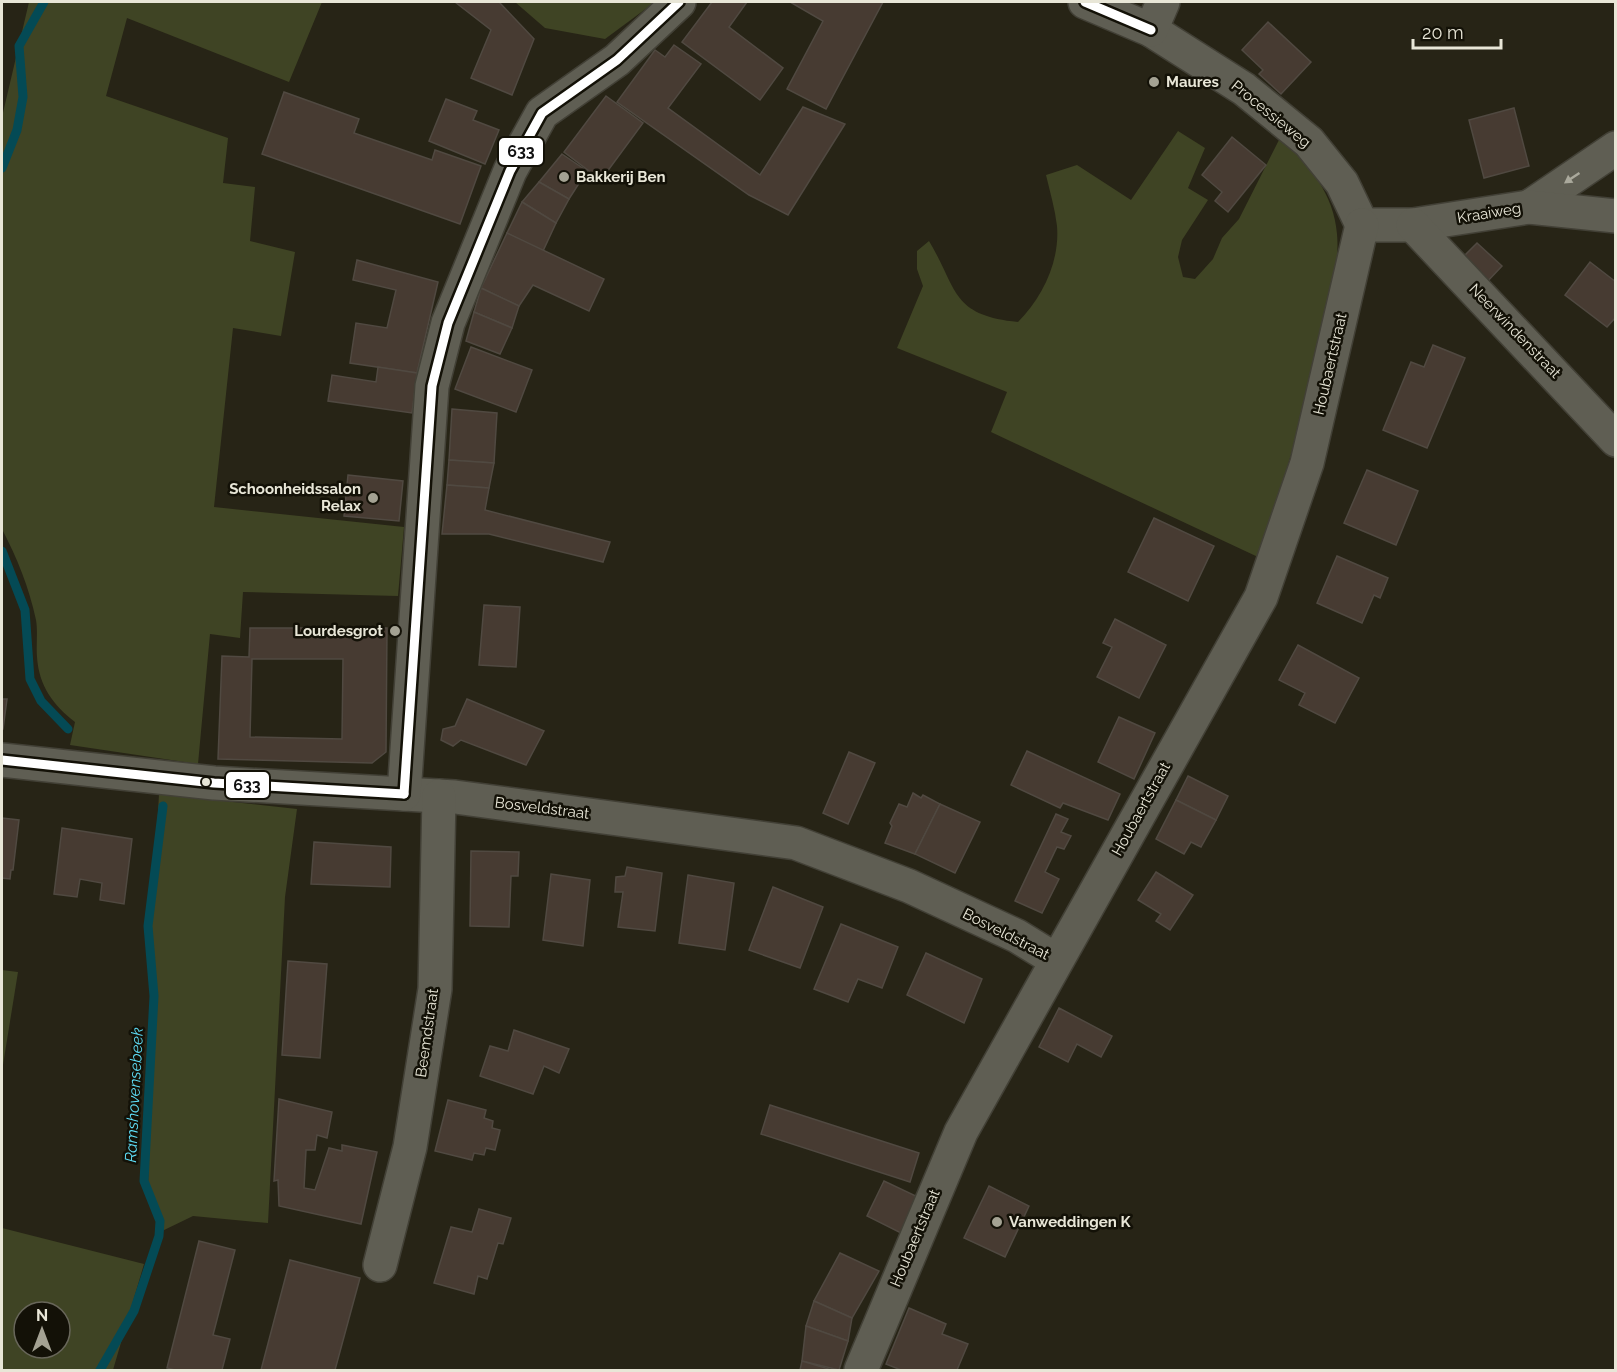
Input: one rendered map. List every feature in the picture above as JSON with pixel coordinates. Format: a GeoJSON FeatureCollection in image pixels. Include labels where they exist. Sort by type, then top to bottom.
{"type":"FeatureCollection","features":[{"type":"Feature","properties":{"kind":"street"},"geometry":{"type":"LineString","coordinates":[[404,794],[432,386],[448,323],[510,171],[542,113],[617,60],[679,2]]}},
{"type":"Feature","properties":{"kind":"street","name":"Processieweg"},"geometry":{"type":"LineString","coordinates":[[1085,2],[1157,16],[1309,142],[1342,183],[1362,225]]}},
{"type":"Feature","properties":{"kind":"street"},"geometry":{"type":"LineString","coordinates":[[1529,207],[1616,148]]}},
{"type":"Feature","properties":{"kind":"street","name":"Kraaiweg"},"geometry":{"type":"LineString","coordinates":[[1362,225],[1413,225],[1529,207],[1616,216]]}},
{"type":"Feature","properties":{"kind":"street","name":"Houbaertstraat"},"geometry":{"type":"LineString","coordinates":[[861,1371],[962,1132],[1056,960],[1261,597],[1307,463],[1362,225]]}},
{"type":"Feature","properties":{"kind":"street","name":"Neerwindenstraat"},"geometry":{"type":"LineString","coordinates":[[1413,225],[1616,440]]}},
{"type":"Feature","properties":{"kind":"street","name":"Bosveldstraat"},"geometry":{"type":"LineString","coordinates":[[2,759],[214,783],[439,796],[796,843],[909,886],[1017,936],[1056,960]]}},
{"type":"Feature","properties":{"kind":"street","name":"Beemdstraat"},"geometry":{"type":"LineString","coordinates":[[380,1265],[410,1147],[435,989],[439,796]]}},
{"type":"Feature","properties":{"kind":"green space"},"geometry":{"type":"Polygon","coordinates":[[[29,2],[322,2],[289,82],[127,18],[106,96],[228,138],[223,183],[255,187],[250,241],[295,252],[281,336],[233,328],[214,507],[404,527],[398,596],[243,592],[240,638],[210,634],[198,764],[70,745],[75,722],[60,709],[44,686],[38,667],[37,625],[30,596],[2,529],[2,117],[29,2]]]}},
{"type":"Feature","properties":{"kind":"green space"},"geometry":{"type":"Polygon","coordinates":[[[515,2],[655,2],[605,39],[545,28],[515,2]]]}},
{"type":"Feature","properties":{"kind":"green space"},"geometry":{"type":"Polygon","coordinates":[[[1178,131],[1205,148],[1188,188],[1208,200],[1182,240],[1178,257],[1183,277],[1195,279],[1213,259],[1222,238],[1239,219],[1280,138],[1310,169],[1325,193],[1335,219],[1337,261],[1333,290],[1299,426],[1258,557],[991,432],[1007,392],[897,348],[923,286],[917,269],[917,251],[929,241],[952,286],[968,306],[979,313],[1018,322],[1042,291],[1056,253],[1057,226],[1046,175],[1077,165],[1131,200],[1178,131]]]}},
{"type":"Feature","properties":{"kind":"green space"},"geometry":{"type":"Polygon","coordinates":[[[159,794],[297,809],[285,897],[268,1223],[193,1216],[160,1232],[148,1194],[151,935],[159,794]]]}},
{"type":"Feature","properties":{"kind":"green space"},"geometry":{"type":"Polygon","coordinates":[[[2,970],[18,972],[2,1071],[2,970]]]}},
{"type":"Feature","properties":{"kind":"green space"},"geometry":{"type":"Polygon","coordinates":[[[2,1228],[144,1264],[113,1370],[2,1370],[2,1228]]]}},
{"type":"Feature","properties":{"kind":"building"},"geometry":{"type":"Polygon","coordinates":[[[455,2],[499,2],[534,39],[512,95],[471,78],[491,30],[455,2]]]}},
{"type":"Feature","properties":{"kind":"building"},"geometry":{"type":"Polygon","coordinates":[[[712,2],[747,2],[729,27],[783,68],[760,100],[682,42],[712,2]]]}},
{"type":"Feature","properties":{"kind":"building"},"geometry":{"type":"Polygon","coordinates":[[[790,2],[883,2],[826,109],[787,89],[823,21],[790,2]]]}},
{"type":"Feature","properties":{"kind":"building"},"geometry":{"type":"Polygon","coordinates":[[[1268,22],[1311,62],[1281,94],[1259,74],[1263,70],[1242,50],[1268,22]]]}},
{"type":"Feature","properties":{"kind":"building"},"geometry":{"type":"Polygon","coordinates":[[[674,45],[701,64],[668,108],[760,175],[803,107],[845,124],[788,215],[749,195],[617,102],[655,50],[665,57],[674,45]]]}},
{"type":"Feature","properties":{"kind":"building"},"geometry":{"type":"Polygon","coordinates":[[[284,92],[359,119],[354,133],[432,160],[435,150],[481,166],[460,224],[262,154],[284,92]]]}},
{"type":"Feature","properties":{"kind":"building"},"geometry":{"type":"Polygon","coordinates":[[[606,96],[643,123],[601,180],[564,152],[606,96]]]}},
{"type":"Feature","properties":{"kind":"building"},"geometry":{"type":"Polygon","coordinates":[[[446,99],[477,111],[473,120],[499,130],[485,164],[429,141],[446,99]]]}},
{"type":"Feature","properties":{"kind":"building"},"geometry":{"type":"Polygon","coordinates":[[[1514,108],[1529,166],[1484,178],[1469,120],[1514,108]]]}},
{"type":"Feature","properties":{"kind":"building"},"geometry":{"type":"Polygon","coordinates":[[[1232,137],[1266,165],[1228,212],[1215,201],[1222,192],[1202,175],[1232,137]]]}},
{"type":"Feature","properties":{"kind":"building","name":"Bakkerij Ben"},"geometry":{"type":"Polygon","coordinates":[[[562,154],[587,171],[569,199],[539,182],[562,154]]]}},
{"type":"Feature","properties":{"kind":"building"},"geometry":{"type":"Polygon","coordinates":[[[539,182],[569,199],[556,223],[522,202],[539,182]]]}},
{"type":"Feature","properties":{"kind":"building"},"geometry":{"type":"Polygon","coordinates":[[[522,202],[556,223],[543,251],[507,233],[522,202]]]}},
{"type":"Feature","properties":{"kind":"building"},"geometry":{"type":"Polygon","coordinates":[[[507,233],[604,279],[589,311],[533,285],[519,306],[481,288],[507,233]]]}},
{"type":"Feature","properties":{"kind":"building"},"geometry":{"type":"Polygon","coordinates":[[[1477,243],[1502,266],[1486,283],[1461,259],[1477,243]]]}},
{"type":"Feature","properties":{"kind":"building"},"geometry":{"type":"Polygon","coordinates":[[[357,260],[438,282],[417,373],[350,363],[356,323],[387,328],[396,290],[353,280],[357,260]]]}},
{"type":"Feature","properties":{"kind":"building"},"geometry":{"type":"Polygon","coordinates":[[[1590,262],[1616,282],[1616,317],[1607,327],[1565,295],[1590,262]]]}},
{"type":"Feature","properties":{"kind":"building"},"geometry":{"type":"Polygon","coordinates":[[[481,288],[519,306],[512,328],[474,312],[481,288]]]}},
{"type":"Feature","properties":{"kind":"building"},"geometry":{"type":"Polygon","coordinates":[[[474,312],[512,328],[500,354],[466,341],[474,312]]]}},
{"type":"Feature","properties":{"kind":"building"},"geometry":{"type":"Polygon","coordinates":[[[1433,345],[1465,358],[1427,448],[1383,430],[1411,362],[1424,367],[1433,345]]]}},
{"type":"Feature","properties":{"kind":"building"},"geometry":{"type":"Polygon","coordinates":[[[471,347],[532,370],[516,412],[455,389],[471,347]]]}},
{"type":"Feature","properties":{"kind":"building"},"geometry":{"type":"Polygon","coordinates":[[[378,367],[417,373],[412,413],[328,401],[332,375],[376,382],[378,367]]]}},
{"type":"Feature","properties":{"kind":"building"},"geometry":{"type":"Polygon","coordinates":[[[452,409],[497,413],[494,463],[449,460],[452,409]]]}},
{"type":"Feature","properties":{"kind":"building"},"geometry":{"type":"Polygon","coordinates":[[[449,460],[494,463],[489,488],[447,485],[449,460]]]}},
{"type":"Feature","properties":{"kind":"building"},"geometry":{"type":"Polygon","coordinates":[[[1367,470],[1418,491],[1396,545],[1344,523],[1367,470]]]}},
{"type":"Feature","properties":{"kind":"building","name":"Schoonheidssalon Relax"},"geometry":{"type":"Polygon","coordinates":[[[348,475],[403,481],[399,521],[344,516],[348,475]]]}},
{"type":"Feature","properties":{"kind":"building"},"geometry":{"type":"Polygon","coordinates":[[[447,485],[489,488],[485,510],[610,542],[603,562],[489,534],[442,534],[447,485]]]}},
{"type":"Feature","properties":{"kind":"building"},"geometry":{"type":"Polygon","coordinates":[[[1154,518],[1214,546],[1188,601],[1128,572],[1154,518]]]}},
{"type":"Feature","properties":{"kind":"building"},"geometry":{"type":"Polygon","coordinates":[[[1337,556],[1388,578],[1380,598],[1374,595],[1362,623],[1317,603],[1337,556]]]}},
{"type":"Feature","properties":{"kind":"building"},"geometry":{"type":"Polygon","coordinates":[[[484,605],[520,607],[516,667],[479,665],[484,605]]]}},
{"type":"Feature","properties":{"kind":"building"},"geometry":{"type":"Polygon","coordinates":[[[1115,619],[1166,645],[1139,698],[1097,677],[1112,647],[1103,643],[1115,619]]]}},
{"type":"Feature","properties":{"kind":"building"},"geometry":{"type":"Polygon","coordinates":[[[250,628],[387,628],[386,752],[372,763],[218,759],[222,656],[249,657],[250,628]],[[252,659],[250,737],[342,739],[343,659],[252,659]]]}},
{"type":"Feature","properties":{"kind":"building"},"geometry":{"type":"Polygon","coordinates":[[[1298,645],[1359,678],[1335,723],[1299,705],[1305,693],[1279,680],[1298,645]]]}},
{"type":"Feature","properties":{"kind":"building"},"geometry":{"type":"Polygon","coordinates":[[[2,699],[7,699],[3,729],[2,729],[2,699]]]}},
{"type":"Feature","properties":{"kind":"building"},"geometry":{"type":"Polygon","coordinates":[[[467,699],[544,731],[526,765],[461,740],[453,746],[441,740],[443,729],[455,726],[467,699]]]}},
{"type":"Feature","properties":{"kind":"building"},"geometry":{"type":"Polygon","coordinates":[[[1119,717],[1155,733],[1134,779],[1098,762],[1119,717]]]}},
{"type":"Feature","properties":{"kind":"building"},"geometry":{"type":"Polygon","coordinates":[[[1027,751],[1120,794],[1108,820],[1063,803],[1060,808],[1011,785],[1027,751]]]}},
{"type":"Feature","properties":{"kind":"building"},"geometry":{"type":"Polygon","coordinates":[[[849,752],[875,763],[848,824],[823,813],[849,752]]]}},
{"type":"Feature","properties":{"kind":"building"},"geometry":{"type":"Polygon","coordinates":[[[1188,776],[1228,796],[1216,820],[1176,800],[1188,776]]]}},
{"type":"Feature","properties":{"kind":"building"},"geometry":{"type":"Polygon","coordinates":[[[913,793],[921,798],[923,795],[940,804],[915,854],[885,843],[892,826],[890,823],[899,804],[907,807],[913,793]]]}},
{"type":"Feature","properties":{"kind":"building"},"geometry":{"type":"Polygon","coordinates":[[[1176,800],[1216,820],[1201,847],[1191,842],[1184,854],[1156,839],[1176,800]]]}},
{"type":"Feature","properties":{"kind":"building"},"geometry":{"type":"Polygon","coordinates":[[[940,804],[980,822],[955,873],[915,854],[940,804]]]}},
{"type":"Feature","properties":{"kind":"building"},"geometry":{"type":"Polygon","coordinates":[[[1056,814],[1068,819],[1061,832],[1071,836],[1064,849],[1057,847],[1045,872],[1059,879],[1042,913],[1015,901],[1056,814]]]}},
{"type":"Feature","properties":{"kind":"building"},"geometry":{"type":"Polygon","coordinates":[[[2,818],[19,820],[10,879],[2,878],[2,818]]]}},
{"type":"Feature","properties":{"kind":"building"},"geometry":{"type":"Polygon","coordinates":[[[62,828],[132,839],[124,904],[100,900],[102,883],[80,879],[77,897],[54,894],[62,828]]]}},
{"type":"Feature","properties":{"kind":"building"},"geometry":{"type":"Polygon","coordinates":[[[314,842],[391,847],[390,887],[311,884],[314,842]]]}},
{"type":"Feature","properties":{"kind":"building"},"geometry":{"type":"Polygon","coordinates":[[[471,851],[519,852],[518,876],[511,876],[509,927],[470,926],[471,851]]]}},
{"type":"Feature","properties":{"kind":"building"},"geometry":{"type":"Polygon","coordinates":[[[627,867],[662,873],[655,931],[618,927],[623,892],[615,892],[616,877],[625,876],[627,867]]]}},
{"type":"Feature","properties":{"kind":"building"},"geometry":{"type":"Polygon","coordinates":[[[1156,872],[1193,895],[1170,930],[1156,921],[1161,914],[1138,900],[1156,872]]]}},
{"type":"Feature","properties":{"kind":"building"},"geometry":{"type":"Polygon","coordinates":[[[551,874],[590,880],[583,946],[543,940],[551,874]]]}},
{"type":"Feature","properties":{"kind":"building"},"geometry":{"type":"Polygon","coordinates":[[[688,875],[734,883],[725,950],[679,943],[688,875]]]}},
{"type":"Feature","properties":{"kind":"building"},"geometry":{"type":"Polygon","coordinates":[[[773,887],[823,907],[800,968],[749,950],[773,887]]]}},
{"type":"Feature","properties":{"kind":"building"},"geometry":{"type":"Polygon","coordinates":[[[841,924],[898,947],[882,988],[858,979],[848,1002],[814,989],[841,924]]]}},
{"type":"Feature","properties":{"kind":"building"},"geometry":{"type":"Polygon","coordinates":[[[926,953],[982,979],[964,1023],[907,995],[926,953]]]}},
{"type":"Feature","properties":{"kind":"building"},"geometry":{"type":"Polygon","coordinates":[[[288,961],[327,964],[320,1058],[282,1055],[288,961]]]}},
{"type":"Feature","properties":{"kind":"building"},"geometry":{"type":"Polygon","coordinates":[[[1059,1008],[1112,1036],[1101,1057],[1077,1044],[1068,1062],[1039,1047],[1059,1008]]]}},
{"type":"Feature","properties":{"kind":"building"},"geometry":{"type":"Polygon","coordinates":[[[514,1030],[569,1049],[559,1073],[544,1066],[533,1094],[480,1076],[490,1046],[508,1051],[514,1030]]]}},
{"type":"Feature","properties":{"kind":"building"},"geometry":{"type":"Polygon","coordinates":[[[279,1099],[332,1112],[327,1138],[317,1135],[315,1150],[306,1150],[304,1188],[315,1190],[329,1148],[342,1151],[342,1145],[377,1152],[361,1224],[279,1206],[278,1180],[274,1181],[279,1099]]]}},
{"type":"Feature","properties":{"kind":"building"},"geometry":{"type":"Polygon","coordinates":[[[448,1100],[486,1110],[484,1118],[493,1121],[492,1128],[500,1130],[495,1150],[486,1148],[484,1155],[474,1153],[472,1160],[435,1151],[448,1100]]]}},
{"type":"Feature","properties":{"kind":"building"},"geometry":{"type":"Polygon","coordinates":[[[770,1105],[919,1153],[910,1182],[761,1134],[770,1105]]]}},
{"type":"Feature","properties":{"kind":"building"},"geometry":{"type":"Polygon","coordinates":[[[884,1181],[918,1197],[901,1233],[867,1216],[884,1181]]]}},
{"type":"Feature","properties":{"kind":"building","name":"Vanweddingen K"},"geometry":{"type":"Polygon","coordinates":[[[989,1186],[1029,1206],[1005,1257],[964,1238],[989,1186]]]}},
{"type":"Feature","properties":{"kind":"building"},"geometry":{"type":"Polygon","coordinates":[[[479,1209],[511,1218],[503,1244],[498,1243],[487,1279],[478,1276],[474,1294],[434,1283],[451,1227],[472,1232],[479,1209]]]}},
{"type":"Feature","properties":{"kind":"building"},"geometry":{"type":"Polygon","coordinates":[[[199,1241],[235,1250],[213,1335],[230,1339],[222,1370],[175,1370],[167,1368],[199,1241]]]}},
{"type":"Feature","properties":{"kind":"building"},"geometry":{"type":"Polygon","coordinates":[[[840,1253],[879,1271],[852,1318],[814,1301],[840,1253]]]}},
{"type":"Feature","properties":{"kind":"building"},"geometry":{"type":"Polygon","coordinates":[[[290,1260],[360,1278],[335,1370],[261,1370],[290,1260]]]}},
{"type":"Feature","properties":{"kind":"building"},"geometry":{"type":"Polygon","coordinates":[[[814,1301],[852,1318],[848,1341],[806,1326],[814,1301]]]}},
{"type":"Feature","properties":{"kind":"building"},"geometry":{"type":"Polygon","coordinates":[[[909,1308],[946,1324],[942,1334],[968,1344],[957,1370],[901,1370],[886,1364],[909,1308]]]}},
{"type":"Feature","properties":{"kind":"building"},"geometry":{"type":"Polygon","coordinates":[[[806,1326],[848,1341],[839,1370],[802,1361],[806,1326]]]}},
{"type":"Feature","properties":{"kind":"building"},"geometry":{"type":"Polygon","coordinates":[[[802,1361],[832,1370],[800,1370],[802,1361]]]}},
{"type":"Feature","properties":{"kind":"waterway","name":"Ramshovensebeek"},"geometry":{"type":"LineString","coordinates":[[2,168],[17,130],[23,97],[19,46],[44,2]]}},
{"type":"Feature","properties":{"kind":"waterway","name":"Ramshovensebeek"},"geometry":{"type":"LineString","coordinates":[[2,551],[25,610],[30,679],[41,701],[68,729]]}},
{"type":"Feature","properties":{"kind":"waterway","name":"Ramshovensebeek"},"geometry":{"type":"LineString","coordinates":[[100,1370],[134,1311],[159,1236],[160,1221],[144,1181],[154,996],[148,926],[163,806]]}},
{"type":"Feature","properties":{"kind":"transit line","name":"633"},"geometry":{"type":"LineString","coordinates":[[404,794],[432,386],[448,323],[510,171],[542,113],[617,60],[679,2]]}},
{"type":"Feature","properties":{"kind":"transit line","name":"633"},"geometry":{"type":"LineString","coordinates":[[1085,2],[1151,30]]}},
{"type":"Feature","properties":{"kind":"transit line","name":"633"},"geometry":{"type":"LineString","coordinates":[[2,760],[214,783],[404,794]]}},
{"type":"Feature","properties":{"kind":"place","name":"Maures"},"geometry":{"type":"Point","coordinates":[1154,82]}},
{"type":"Feature","properties":{"kind":"place","name":"Bakkerij Ben"},"geometry":{"type":"Point","coordinates":[564,177]}},
{"type":"Feature","properties":{"kind":"place","name":"Schoonheidssalon Relax"},"geometry":{"type":"Point","coordinates":[373,498]}},
{"type":"Feature","properties":{"kind":"place","name":"Lourdesgrot"},"geometry":{"type":"Point","coordinates":[395,631]}},
{"type":"Feature","properties":{"kind":"place","name":"Vanweddingen K"},"geometry":{"type":"Point","coordinates":[997,1222]}}]}
